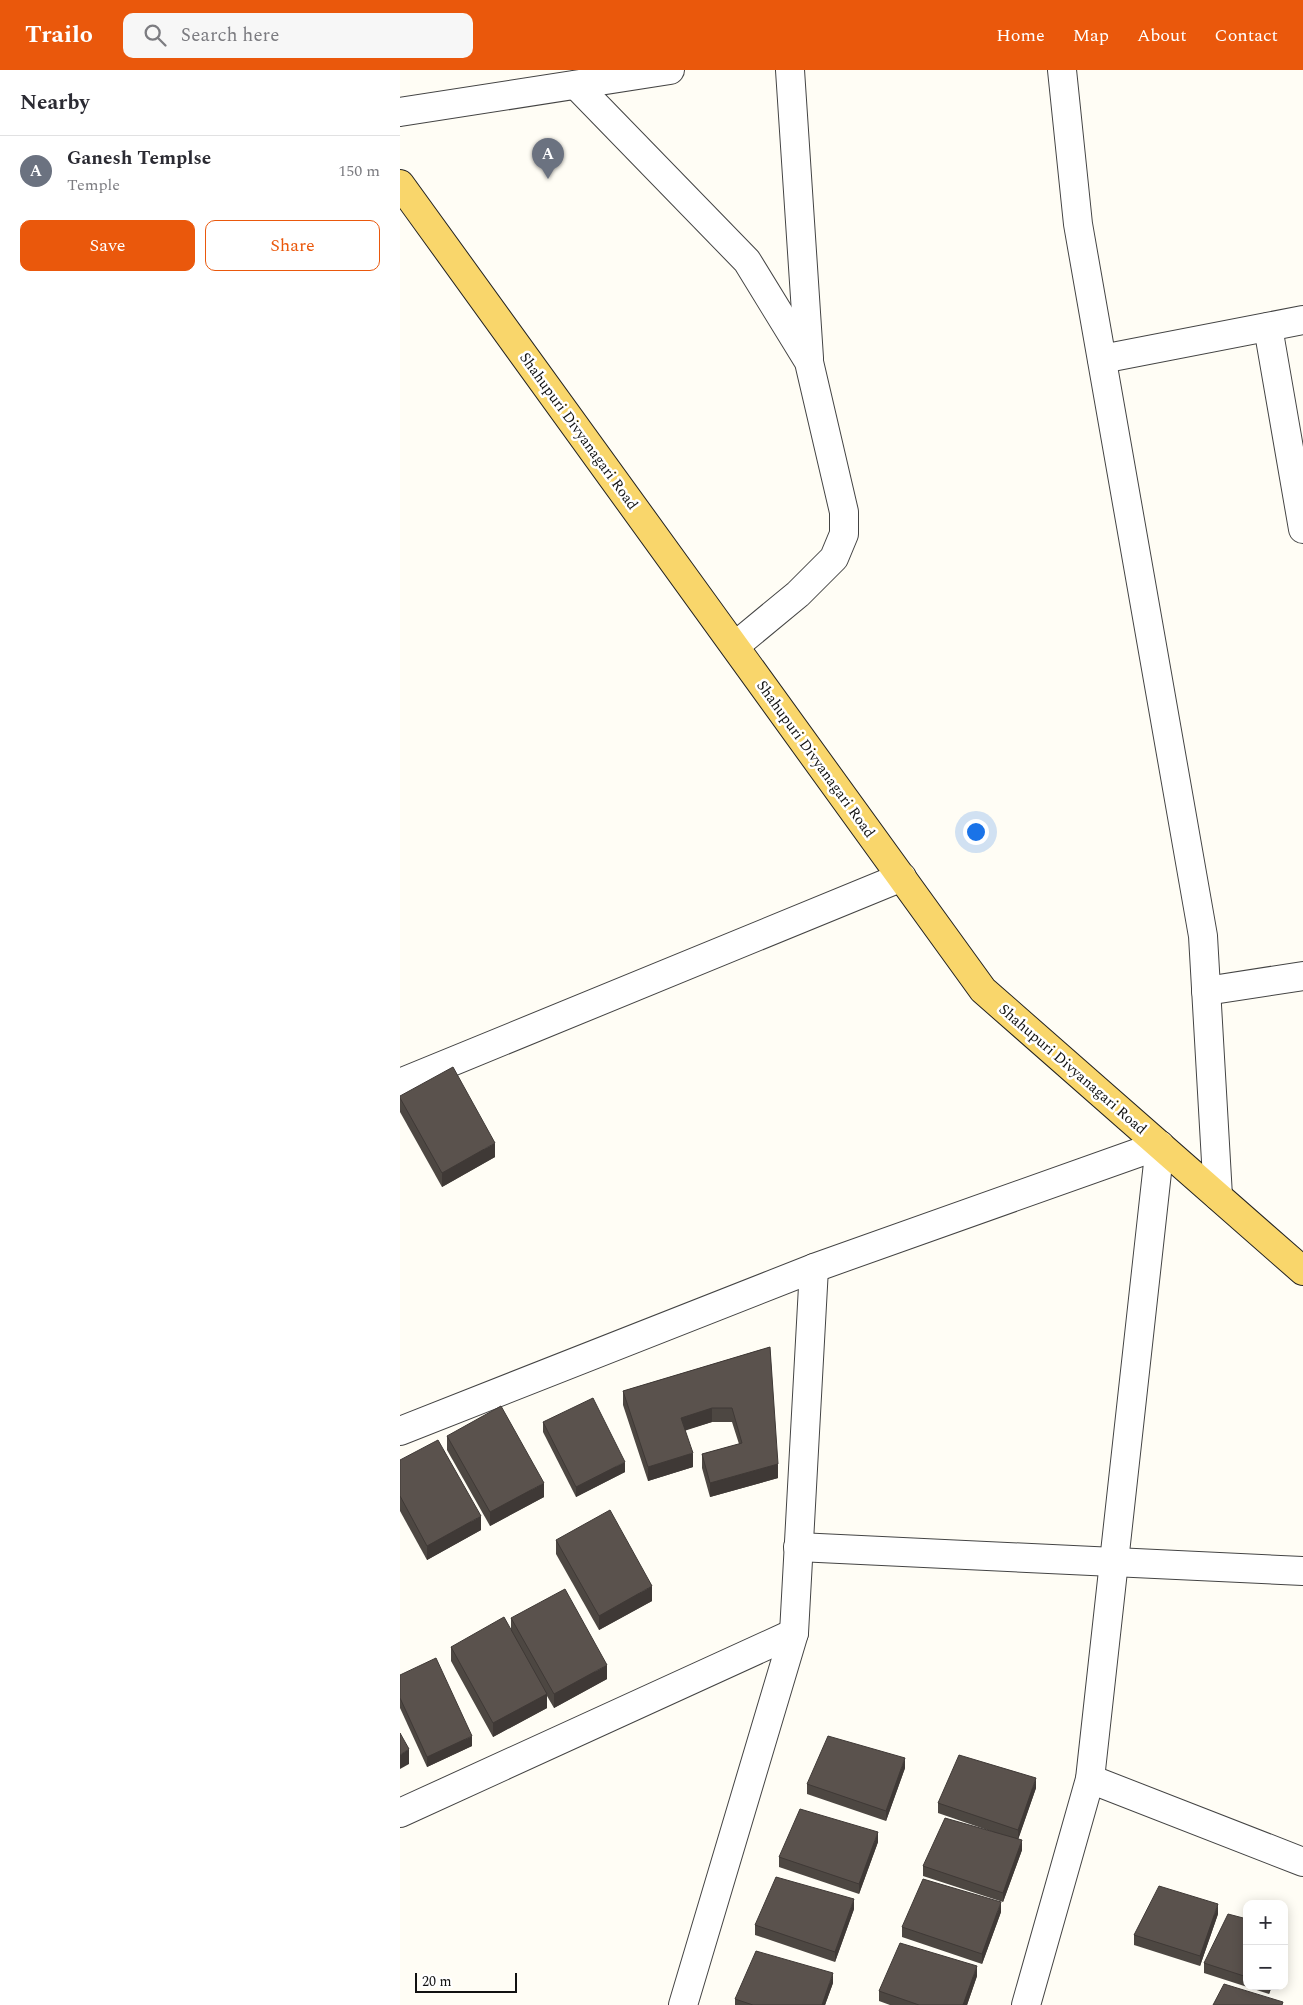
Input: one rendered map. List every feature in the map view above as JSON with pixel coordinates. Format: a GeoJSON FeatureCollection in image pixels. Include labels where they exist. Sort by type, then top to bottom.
{"type":"FeatureCollection","features":[{"type":"Feature","properties":{"kind":"main road","name":"Shahupuri Divyanagari Road"},"geometry":{"type":"LineString","coordinates":[[400,184],[983,990],[1303,1270]]}},
{"type":"Feature","properties":{"kind":"street"},"geometry":{"type":"LineString","coordinates":[[400,112],[670,70]]}},
{"type":"Feature","properties":{"kind":"street"},"geometry":{"type":"LineString","coordinates":[[734,646],[798,594],[834,558],[844,534],[844,512],[810,362],[790,70]]}},
{"type":"Feature","properties":{"kind":"street"},"geometry":{"type":"LineString","coordinates":[[1062,70],[1078,224],[1203,936],[1218,1196]]}},
{"type":"Feature","properties":{"kind":"street"},"geometry":{"type":"LineString","coordinates":[[576,85],[747,261],[810,362]]}},
{"type":"Feature","properties":{"kind":"street"},"geometry":{"type":"LineString","coordinates":[[1102,359],[1303,320]]}},
{"type":"Feature","properties":{"kind":"street"},"geometry":{"type":"LineString","coordinates":[[1268,327],[1303,529]]}},
{"type":"Feature","properties":{"kind":"street"},"geometry":{"type":"LineString","coordinates":[[400,1083],[902,878]]}},
{"type":"Feature","properties":{"kind":"street"},"geometry":{"type":"LineString","coordinates":[[1206,991],[1303,976]]}},
{"type":"Feature","properties":{"kind":"street"},"geometry":{"type":"LineString","coordinates":[[400,1431],[814,1268],[1160,1145],[1090,1779],[1026,2005]]}},
{"type":"Feature","properties":{"kind":"street"},"geometry":{"type":"LineString","coordinates":[[683,2005],[794,1633],[814,1268]]}},
{"type":"Feature","properties":{"kind":"street"},"geometry":{"type":"LineString","coordinates":[[798,1547],[1303,1571]]}},
{"type":"Feature","properties":{"kind":"street"},"geometry":{"type":"LineString","coordinates":[[400,1813],[794,1633]]}},
{"type":"Feature","properties":{"kind":"street"},"geometry":{"type":"LineString","coordinates":[[1090,1779],[1303,1862]]}},
{"type":"Feature","properties":{"kind":"building"},"geometry":{"type":"Polygon","coordinates":[[[453,1067],[495,1143],[442,1173],[400,1096],[453,1067]]]}},
{"type":"Feature","properties":{"kind":"building"},"geometry":{"type":"Polygon","coordinates":[[[770,1347],[778,1464],[710,1483],[702,1454],[742,1443],[732,1408],[712,1408],[681,1418],[693,1453],[648,1467],[623,1391],[770,1347]]]}},
{"type":"Feature","properties":{"kind":"building"},"geometry":{"type":"Polygon","coordinates":[[[593,1398],[625,1462],[576,1487],[543,1422],[593,1398]]]}},
{"type":"Feature","properties":{"kind":"building"},"geometry":{"type":"Polygon","coordinates":[[[501,1406],[544,1483],[490,1512],[447,1436],[501,1406]]]}},
{"type":"Feature","properties":{"kind":"building"},"geometry":{"type":"Polygon","coordinates":[[[438,1440],[481,1516],[427,1546],[400,1496],[400,1460],[438,1440]]]}},
{"type":"Feature","properties":{"kind":"building"},"geometry":{"type":"Polygon","coordinates":[[[610,1510],[652,1586],[599,1616],[556,1540],[610,1510]]]}},
{"type":"Feature","properties":{"kind":"building"},"geometry":{"type":"Polygon","coordinates":[[[565,1589],[607,1665],[554,1694],[511,1618],[565,1589]]]}},
{"type":"Feature","properties":{"kind":"building"},"geometry":{"type":"Polygon","coordinates":[[[504,1617],[547,1694],[493,1723],[451,1647],[504,1617]]]}},
{"type":"Feature","properties":{"kind":"building"},"geometry":{"type":"Polygon","coordinates":[[[436,1658],[472,1736],[427,1757],[400,1698],[400,1675],[436,1658]]]}},
{"type":"Feature","properties":{"kind":"building"},"geometry":{"type":"Polygon","coordinates":[[[400,1733],[409,1749],[400,1755],[400,1733]]]}},
{"type":"Feature","properties":{"kind":"building"},"geometry":{"type":"Polygon","coordinates":[[[828,1736],[905,1758],[886,1811],[807,1784],[828,1736]]]}},
{"type":"Feature","properties":{"kind":"building"},"geometry":{"type":"Polygon","coordinates":[[[959,1755],[1036,1778],[1018,1830],[938,1803],[959,1755]]]}},
{"type":"Feature","properties":{"kind":"building"},"geometry":{"type":"Polygon","coordinates":[[[800,1809],[878,1832],[859,1884],[779,1857],[800,1809]]]}},
{"type":"Feature","properties":{"kind":"building"},"geometry":{"type":"Polygon","coordinates":[[[945,1818],[1022,1840],[1003,1893],[923,1866],[945,1818]]]}},
{"type":"Feature","properties":{"kind":"building"},"geometry":{"type":"Polygon","coordinates":[[[776,1877],[854,1899],[835,1952],[755,1925],[776,1877]]]}},
{"type":"Feature","properties":{"kind":"building"},"geometry":{"type":"Polygon","coordinates":[[[923,1879],[1001,1902],[982,1954],[902,1927],[923,1879]]]}},
{"type":"Feature","properties":{"kind":"building"},"geometry":{"type":"Polygon","coordinates":[[[1159,1886],[1218,1904],[1200,1956],[1134,1935],[1159,1886]]]}},
{"type":"Feature","properties":{"kind":"building"},"geometry":{"type":"Polygon","coordinates":[[[1228,1914],[1243,1918],[1243,1976],[1204,1963],[1228,1914]]]}},
{"type":"Feature","properties":{"kind":"building"},"geometry":{"type":"Polygon","coordinates":[[[900,1943],[977,1966],[963,2005],[919,2005],[879,1991],[900,1943]]]}},
{"type":"Feature","properties":{"kind":"building"},"geometry":{"type":"Polygon","coordinates":[[[756,1951],[833,1973],[822,2005],[753,2005],[735,1999],[756,1951]]]}},
{"type":"Feature","properties":{"kind":"building"},"geometry":{"type":"Polygon","coordinates":[[[1224,1984],[1283,2002],[1282,2005],[1213,2005],[1224,1984]]]}},
{"type":"Feature","properties":{"kind":"place","name":"Ganesh Templse"},"geometry":{"type":"Point","coordinates":[548,179]}}]}
